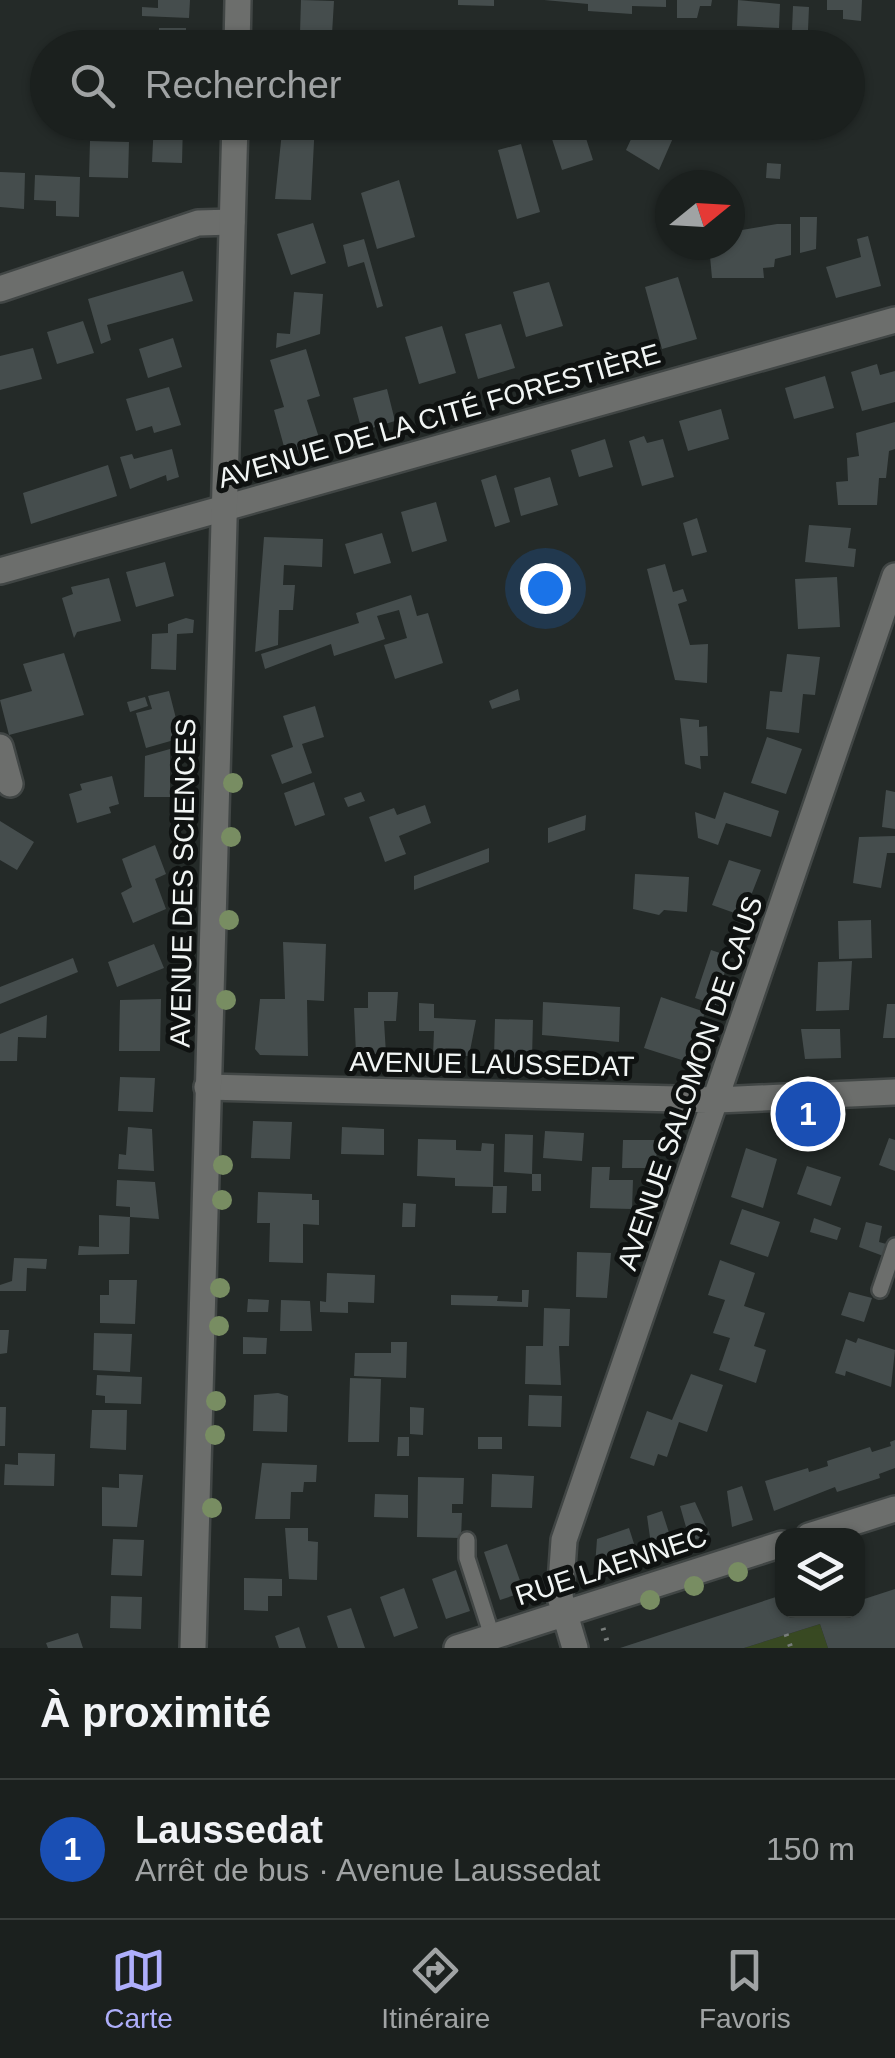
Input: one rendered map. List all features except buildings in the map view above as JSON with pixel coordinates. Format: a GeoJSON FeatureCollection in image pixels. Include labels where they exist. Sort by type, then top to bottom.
{"type":"FeatureCollection","features":[{"type":"Feature","properties":{"kind":"street"},"geometry":{"type":"LineString","coordinates":[[237,30],[238,0]]}},
{"type":"Feature","properties":{"kind":"street","name":"AVENUE DES SCIENCES"},"geometry":{"type":"LineString","coordinates":[[193,1647],[234,140]]}},
{"type":"Feature","properties":{"kind":"street"},"geometry":{"type":"LineString","coordinates":[[0,288],[198,223],[232,222]]}},
{"type":"Feature","properties":{"kind":"street","name":"AVENUE DE LA CITÉ FORESTIÈRE"},"geometry":{"type":"LineString","coordinates":[[0,571],[895,320]]}},
{"type":"Feature","properties":{"kind":"street","name":"AVENUE SALOMON DE CAUS"},"geometry":{"type":"LineString","coordinates":[[575,1648],[564,1612],[559,1572],[564,1540],[895,576]]}},
{"type":"Feature","properties":{"kind":"street"},"geometry":{"type":"LineString","coordinates":[[0,747],[10,784]]}},
{"type":"Feature","properties":{"kind":"street","name":"AVENUE LAUSSEDAT"},"geometry":{"type":"LineString","coordinates":[[206,1088],[717,1100],[895,1092]]}},
{"type":"Feature","properties":{"kind":"street"},"geometry":{"type":"LineString","coordinates":[[834,1528],[895,1509]]}},
{"type":"Feature","properties":{"kind":"street","name":"RUE LAENNEC"},"geometry":{"type":"LineString","coordinates":[[457,1648],[775,1546]]}},
{"type":"Feature","properties":{"kind":"lane"},"geometry":{"type":"LineString","coordinates":[[880,1290],[895,1246]]}},
{"type":"Feature","properties":{"kind":"lane"},"geometry":{"type":"LineString","coordinates":[[467,1540],[467,1558],[492,1636]]}},
{"type":"Feature","properties":{"kind":"path"},"geometry":{"type":"LineString","coordinates":[[602,1625],[609,1648]]}},
{"type":"Feature","properties":{"kind":"path"},"geometry":{"type":"LineString","coordinates":[[786,1634],[790,1648]]}},
{"type":"Feature","properties":{"kind":"green space"},"geometry":{"type":"Polygon","coordinates":[[[820,1624],[828,1648],[744,1648],[820,1624]]]}},
{"type":"Feature","properties":{"kind":"place","name":"Laussedat"},"geometry":{"type":"Point","coordinates":[808,1114]}}]}
